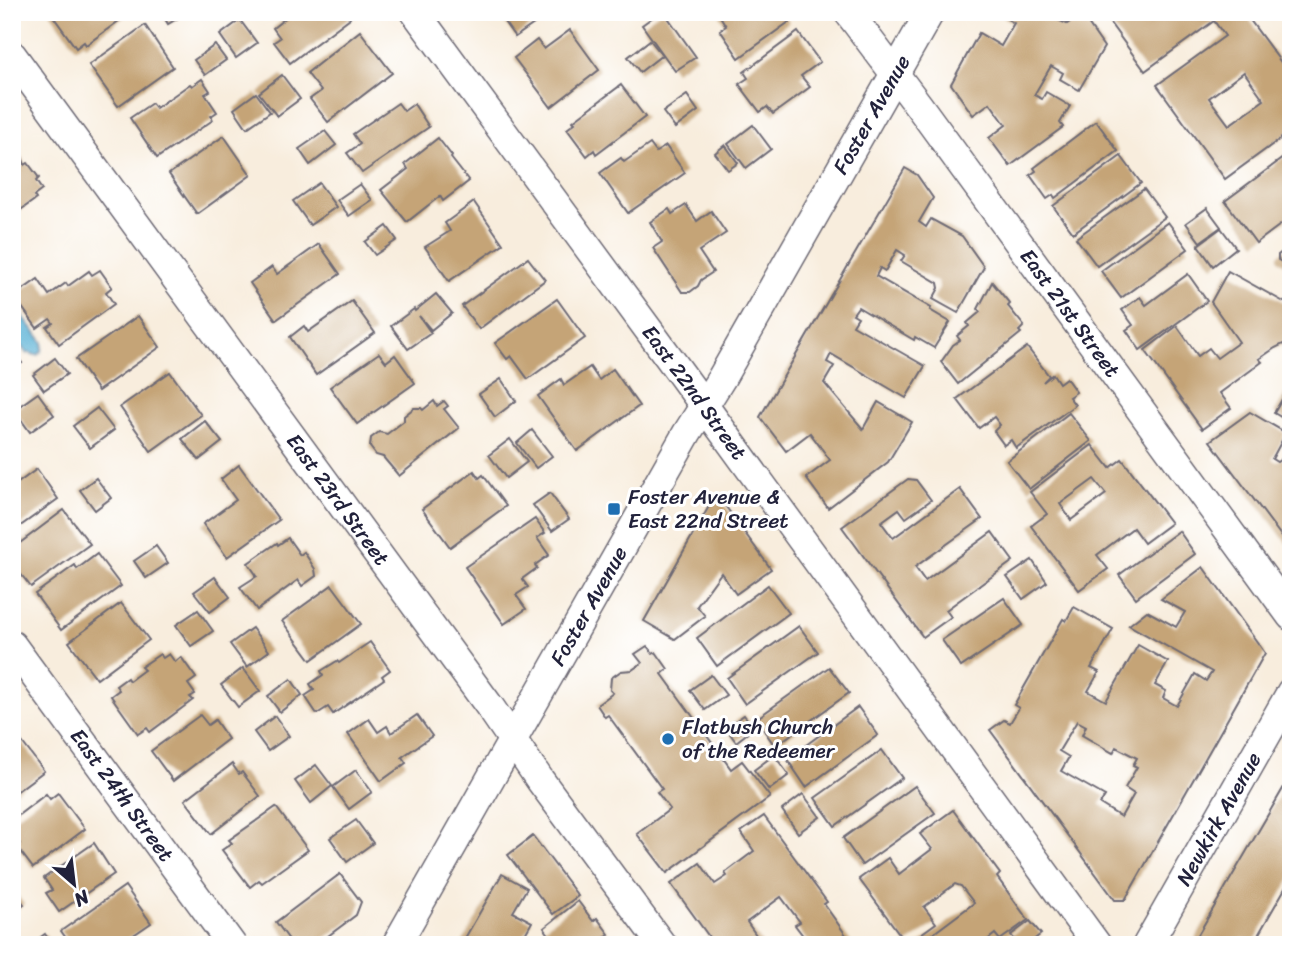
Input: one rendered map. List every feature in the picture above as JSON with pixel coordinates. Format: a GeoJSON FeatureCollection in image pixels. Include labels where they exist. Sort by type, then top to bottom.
{"type":"FeatureCollection","features":[{"type":"Feature","properties":{"kind":"street","name":"East 22nd Street"},"geometry":{"type":"LineString","coordinates":[[415,12],[1097,945]]}},
{"type":"Feature","properties":{"kind":"street","name":"East 21st Street"},"geometry":{"type":"LineString","coordinates":[[848,12],[1291,616]]}},
{"type":"Feature","properties":{"kind":"street","name":"Foster Avenue"},"geometry":{"type":"LineString","coordinates":[[396,945],[930,12]]}},
{"type":"Feature","properties":{"kind":"street","name":"East 23rd Street"},"geometry":{"type":"LineString","coordinates":[[12,55],[662,945]]}},
{"type":"Feature","properties":{"kind":"street","name":"East 24th Street"},"geometry":{"type":"LineString","coordinates":[[12,645],[232,945]]}},
{"type":"Feature","properties":{"kind":"street","name":"Newkirk Avenue"},"geometry":{"type":"LineString","coordinates":[[1147,945],[1291,692]]}},
{"type":"Feature","properties":{"kind":"water"},"geometry":{"type":"Polygon","coordinates":[[[19,311],[43,342],[42,351],[38,355],[29,352],[27,354],[12,334],[12,316],[19,311]]]}},
{"type":"Feature","properties":{"kind":"building"},"geometry":{"type":"Polygon","coordinates":[[[50,12],[131,12],[86,45],[84,42],[76,48],[50,12]]]}},
{"type":"Feature","properties":{"kind":"building"},"geometry":{"type":"Polygon","coordinates":[[[161,12],[188,12],[168,24],[161,12]]]}},
{"type":"Feature","properties":{"kind":"building"},"geometry":{"type":"Polygon","coordinates":[[[293,12],[346,12],[350,18],[290,63],[274,42],[280,38],[273,28],[293,12]]]}},
{"type":"Feature","properties":{"kind":"building"},"geometry":{"type":"Polygon","coordinates":[[[497,12],[551,12],[515,37],[497,12]]]}},
{"type":"Feature","properties":{"kind":"building"},"geometry":{"type":"Polygon","coordinates":[[[664,12],[696,57],[675,71],[642,25],[664,12]]]}},
{"type":"Feature","properties":{"kind":"building"},"geometry":{"type":"Polygon","coordinates":[[[726,12],[782,12],[789,22],[739,58],[720,30],[726,26],[720,16],[726,12]]]}},
{"type":"Feature","properties":{"kind":"building"},"geometry":{"type":"Polygon","coordinates":[[[995,12],[1052,12],[1060,16],[1058,20],[1067,24],[1081,14],[1104,47],[1079,90],[1060,79],[1063,73],[1051,66],[1034,95],[1042,99],[1046,92],[1070,106],[1060,123],[1063,127],[1010,166],[989,138],[1006,125],[990,103],[973,115],[951,84],[979,33],[1001,46],[1014,23],[995,12]]]}},
{"type":"Feature","properties":{"kind":"building"},"geometry":{"type":"Polygon","coordinates":[[[1102,12],[1147,12],[1152,20],[1162,12],[1244,12],[1291,76],[1291,131],[1225,179],[1157,85],[1225,36],[1214,21],[1145,71],[1102,12]],[[1244,72],[1209,98],[1229,125],[1264,100],[1244,72]]]}},
{"type":"Feature","properties":{"kind":"building"},"geometry":{"type":"Polygon","coordinates":[[[240,20],[257,43],[236,58],[220,35],[240,20]]]}},
{"type":"Feature","properties":{"kind":"building"},"geometry":{"type":"Polygon","coordinates":[[[145,25],[173,67],[118,106],[89,65],[145,25]]]}},
{"type":"Feature","properties":{"kind":"building"},"geometry":{"type":"Polygon","coordinates":[[[570,30],[599,70],[551,107],[514,58],[537,40],[544,49],[570,30]]]}},
{"type":"Feature","properties":{"kind":"building"},"geometry":{"type":"Polygon","coordinates":[[[360,31],[392,73],[328,122],[310,99],[321,91],[307,73],[360,31]]]}},
{"type":"Feature","properties":{"kind":"building"},"geometry":{"type":"Polygon","coordinates":[[[798,32],[820,62],[801,76],[810,87],[773,114],[767,107],[760,112],[739,84],[748,78],[744,72],[798,32]]]}},
{"type":"Feature","properties":{"kind":"building"},"geometry":{"type":"Polygon","coordinates":[[[650,40],[662,55],[640,72],[628,57],[650,40]]]}},
{"type":"Feature","properties":{"kind":"building"},"geometry":{"type":"Polygon","coordinates":[[[215,45],[226,60],[205,75],[194,60],[215,45]]]}},
{"type":"Feature","properties":{"kind":"building"},"geometry":{"type":"Polygon","coordinates":[[[282,75],[300,99],[277,116],[259,93],[282,75]]]}},
{"type":"Feature","properties":{"kind":"building"},"geometry":{"type":"Polygon","coordinates":[[[202,79],[210,91],[205,94],[217,112],[211,116],[213,120],[157,158],[130,118],[152,103],[156,108],[190,84],[192,86],[202,79]]]}},
{"type":"Feature","properties":{"kind":"building"},"geometry":{"type":"Polygon","coordinates":[[[621,85],[645,117],[596,154],[594,150],[587,156],[567,129],[575,123],[573,121],[621,85]]]}},
{"type":"Feature","properties":{"kind":"building"},"geometry":{"type":"Polygon","coordinates":[[[256,93],[270,112],[247,128],[234,109],[256,93]]]}},
{"type":"Feature","properties":{"kind":"building"},"geometry":{"type":"Polygon","coordinates":[[[687,95],[698,111],[675,128],[663,112],[687,95]]]}},
{"type":"Feature","properties":{"kind":"building"},"geometry":{"type":"Polygon","coordinates":[[[398,103],[404,111],[414,104],[429,127],[362,173],[347,153],[360,144],[353,134],[398,103]]]}},
{"type":"Feature","properties":{"kind":"building"},"geometry":{"type":"Polygon","coordinates":[[[1096,121],[1118,151],[1055,198],[1053,195],[1047,199],[1030,175],[1036,171],[1034,168],[1096,121]]]}},
{"type":"Feature","properties":{"kind":"building"},"geometry":{"type":"Polygon","coordinates":[[[753,125],[771,149],[746,168],[728,144],[753,125]]]}},
{"type":"Feature","properties":{"kind":"building"},"geometry":{"type":"Polygon","coordinates":[[[325,131],[336,145],[310,165],[299,149],[325,131]]]}},
{"type":"Feature","properties":{"kind":"building"},"geometry":{"type":"Polygon","coordinates":[[[224,136],[251,175],[197,214],[169,174],[224,136]]]}},
{"type":"Feature","properties":{"kind":"building"},"geometry":{"type":"Polygon","coordinates":[[[438,138],[469,181],[443,201],[440,196],[407,222],[381,190],[408,169],[405,164],[438,138]]]}},
{"type":"Feature","properties":{"kind":"building"},"geometry":{"type":"Polygon","coordinates":[[[650,144],[656,152],[666,146],[685,173],[628,213],[600,173],[621,158],[624,162],[650,144]]]}},
{"type":"Feature","properties":{"kind":"building"},"geometry":{"type":"Polygon","coordinates":[[[725,145],[738,163],[728,170],[715,153],[725,145]]]}},
{"type":"Feature","properties":{"kind":"building"},"geometry":{"type":"Polygon","coordinates":[[[12,150],[22,157],[25,165],[28,163],[39,178],[36,181],[42,190],[34,196],[36,199],[12,216],[12,150]]]}},
{"type":"Feature","properties":{"kind":"building"},"geometry":{"type":"Polygon","coordinates":[[[1291,152],[1291,217],[1256,243],[1225,201],[1291,152]]]}},
{"type":"Feature","properties":{"kind":"building"},"geometry":{"type":"Polygon","coordinates":[[[1121,156],[1141,183],[1073,233],[1053,206],[1121,156]]]}},
{"type":"Feature","properties":{"kind":"building"},"geometry":{"type":"Polygon","coordinates":[[[905,168],[917,175],[933,198],[919,222],[926,227],[931,219],[962,236],[984,267],[958,313],[933,299],[939,288],[938,283],[901,261],[905,255],[897,250],[885,271],[880,268],[876,276],[950,322],[934,348],[915,337],[914,340],[858,307],[853,314],[858,317],[853,325],[925,366],[906,398],[831,354],[827,362],[834,366],[824,383],[863,429],[878,402],[912,422],[888,462],[828,508],[806,478],[830,460],[810,433],[786,451],[760,417],[905,168]]]}},
{"type":"Feature","properties":{"kind":"building"},"geometry":{"type":"Polygon","coordinates":[[[319,183],[336,207],[310,225],[293,201],[319,183]]]}},
{"type":"Feature","properties":{"kind":"building"},"geometry":{"type":"Polygon","coordinates":[[[360,184],[372,200],[349,216],[337,200],[360,184]]]}},
{"type":"Feature","properties":{"kind":"building"},"geometry":{"type":"Polygon","coordinates":[[[1144,189],[1165,217],[1097,266],[1076,238],[1144,189]]]}},
{"type":"Feature","properties":{"kind":"building"},"geometry":{"type":"Polygon","coordinates":[[[474,202],[503,244],[449,281],[425,247],[450,231],[445,223],[474,202]]]}},
{"type":"Feature","properties":{"kind":"building"},"geometry":{"type":"Polygon","coordinates":[[[686,205],[697,221],[711,211],[726,233],[699,251],[713,272],[690,292],[682,292],[653,248],[662,242],[650,222],[669,209],[672,214],[686,205]]]}},
{"type":"Feature","properties":{"kind":"building"},"geometry":{"type":"Polygon","coordinates":[[[1207,208],[1221,227],[1200,242],[1186,223],[1207,208]]]}},
{"type":"Feature","properties":{"kind":"building"},"geometry":{"type":"Polygon","coordinates":[[[1168,222],[1188,249],[1121,298],[1101,271],[1168,222]]]}},
{"type":"Feature","properties":{"kind":"building"},"geometry":{"type":"Polygon","coordinates":[[[387,226],[397,240],[375,255],[365,242],[387,226]]]}},
{"type":"Feature","properties":{"kind":"building"},"geometry":{"type":"Polygon","coordinates":[[[1221,228],[1236,248],[1213,266],[1198,245],[1221,228]]]}},
{"type":"Feature","properties":{"kind":"building"},"geometry":{"type":"Polygon","coordinates":[[[319,244],[340,274],[276,320],[250,283],[272,267],[277,274],[319,244]]]}},
{"type":"Feature","properties":{"kind":"building"},"geometry":{"type":"Polygon","coordinates":[[[1291,245],[1291,267],[1278,260],[1278,255],[1291,245]]]}},
{"type":"Feature","properties":{"kind":"building"},"geometry":{"type":"Polygon","coordinates":[[[528,258],[545,280],[479,329],[462,306],[528,258]]]}},
{"type":"Feature","properties":{"kind":"building"},"geometry":{"type":"Polygon","coordinates":[[[100,270],[112,287],[106,292],[114,304],[59,344],[47,327],[53,323],[50,319],[37,328],[14,296],[38,279],[49,295],[89,271],[92,275],[100,270]]]}},
{"type":"Feature","properties":{"kind":"building"},"geometry":{"type":"Polygon","coordinates":[[[1228,271],[1291,306],[1291,348],[1283,344],[1275,348],[1259,359],[1262,362],[1220,393],[1231,408],[1202,429],[1145,350],[1177,326],[1198,356],[1209,348],[1217,358],[1239,342],[1211,302],[1228,271]]]}},
{"type":"Feature","properties":{"kind":"building"},"geometry":{"type":"Polygon","coordinates":[[[1188,274],[1207,301],[1140,350],[1126,330],[1133,325],[1122,310],[1140,297],[1146,305],[1188,274]]]}},
{"type":"Feature","properties":{"kind":"building"},"geometry":{"type":"Polygon","coordinates":[[[992,282],[1024,326],[1019,331],[1021,333],[958,384],[941,362],[960,340],[957,336],[969,326],[967,323],[980,312],[978,309],[992,282]]]}},
{"type":"Feature","properties":{"kind":"building"},"geometry":{"type":"Polygon","coordinates":[[[436,294],[452,313],[431,330],[419,316],[431,333],[408,349],[391,326],[436,294]]]}},
{"type":"Feature","properties":{"kind":"building"},"geometry":{"type":"Polygon","coordinates":[[[557,299],[585,338],[528,379],[511,356],[507,359],[495,343],[557,299]]]}},
{"type":"Feature","properties":{"kind":"building"},"geometry":{"type":"Polygon","coordinates":[[[352,301],[375,333],[316,375],[290,337],[304,326],[308,332],[352,301]]]}},
{"type":"Feature","properties":{"kind":"building"},"geometry":{"type":"Polygon","coordinates":[[[138,316],[160,347],[98,391],[76,359],[138,316]]]}},
{"type":"Feature","properties":{"kind":"building"},"geometry":{"type":"Polygon","coordinates":[[[1027,347],[1049,376],[1043,382],[1053,374],[1059,383],[1066,378],[1076,392],[1069,397],[1075,405],[1016,448],[1011,440],[1004,445],[994,431],[1000,425],[994,417],[979,428],[957,399],[1027,347]]]}},
{"type":"Feature","properties":{"kind":"building"},"geometry":{"type":"Polygon","coordinates":[[[12,350],[22,363],[12,370],[12,350]]]}},
{"type":"Feature","properties":{"kind":"building"},"geometry":{"type":"Polygon","coordinates":[[[379,353],[386,362],[395,355],[415,383],[357,424],[330,387],[379,353]]]}},
{"type":"Feature","properties":{"kind":"building"},"geometry":{"type":"Polygon","coordinates":[[[55,358],[67,374],[44,390],[33,375],[55,358]]]}},
{"type":"Feature","properties":{"kind":"building"},"geometry":{"type":"Polygon","coordinates":[[[590,367],[599,380],[613,369],[639,406],[577,451],[538,396],[561,379],[564,385],[590,367]]]}},
{"type":"Feature","properties":{"kind":"building"},"geometry":{"type":"Polygon","coordinates":[[[170,372],[201,415],[151,451],[120,407],[170,372]]]}},
{"type":"Feature","properties":{"kind":"building"},"geometry":{"type":"Polygon","coordinates":[[[501,379],[516,401],[495,417],[479,394],[501,379]]]}},
{"type":"Feature","properties":{"kind":"building"},"geometry":{"type":"Polygon","coordinates":[[[1291,384],[1291,423],[1274,413],[1291,384]]]}},
{"type":"Feature","properties":{"kind":"building"},"geometry":{"type":"Polygon","coordinates":[[[38,393],[54,415],[30,432],[14,410],[38,393]]]}},
{"type":"Feature","properties":{"kind":"building"},"geometry":{"type":"Polygon","coordinates":[[[434,401],[437,406],[444,401],[448,406],[444,409],[459,428],[399,476],[383,457],[376,455],[370,447],[371,438],[379,432],[387,434],[404,421],[404,416],[414,408],[423,410],[434,401]]]}},
{"type":"Feature","properties":{"kind":"building"},"geometry":{"type":"Polygon","coordinates":[[[97,408],[114,430],[90,448],[73,426],[97,408]]]}},
{"type":"Feature","properties":{"kind":"building"},"geometry":{"type":"Polygon","coordinates":[[[1250,412],[1286,433],[1272,459],[1277,462],[1283,458],[1291,471],[1291,549],[1210,441],[1250,412]]]}},
{"type":"Feature","properties":{"kind":"building"},"geometry":{"type":"Polygon","coordinates":[[[1069,413],[1091,441],[1029,489],[1007,461],[1069,413]]]}},
{"type":"Feature","properties":{"kind":"building"},"geometry":{"type":"Polygon","coordinates":[[[205,421],[222,442],[199,460],[182,439],[205,421]]]}},
{"type":"Feature","properties":{"kind":"building"},"geometry":{"type":"Polygon","coordinates":[[[532,430],[552,456],[536,468],[517,443],[532,430]]]}},
{"type":"Feature","properties":{"kind":"building"},"geometry":{"type":"Polygon","coordinates":[[[510,439],[527,462],[506,478],[489,455],[510,439]]]}},
{"type":"Feature","properties":{"kind":"building"},"geometry":{"type":"Polygon","coordinates":[[[1092,445],[1110,468],[1122,459],[1171,523],[1144,543],[1133,528],[1097,555],[1108,569],[1079,590],[1031,526],[1047,514],[1030,492],[1092,445]],[[1094,479],[1060,504],[1071,520],[1106,494],[1094,479]]]}},
{"type":"Feature","properties":{"kind":"building"},"geometry":{"type":"Polygon","coordinates":[[[239,465],[279,520],[227,557],[203,524],[236,500],[221,479],[239,465]]]}},
{"type":"Feature","properties":{"kind":"building"},"geometry":{"type":"Polygon","coordinates":[[[37,469],[58,499],[12,532],[12,481],[15,485],[37,469]]]}},
{"type":"Feature","properties":{"kind":"building"},"geometry":{"type":"Polygon","coordinates":[[[474,471],[479,478],[483,475],[506,506],[450,547],[422,509],[474,471]]]}},
{"type":"Feature","properties":{"kind":"building"},"geometry":{"type":"Polygon","coordinates":[[[96,478],[111,498],[95,510],[80,490],[96,478]]]}},
{"type":"Feature","properties":{"kind":"building"},"geometry":{"type":"Polygon","coordinates":[[[908,479],[916,480],[931,500],[906,518],[899,509],[881,522],[893,538],[960,489],[982,519],[915,567],[925,581],[992,532],[1013,561],[946,610],[951,617],[923,637],[842,527],[908,479]]]}},
{"type":"Feature","properties":{"kind":"building"},"geometry":{"type":"Polygon","coordinates":[[[550,493],[569,519],[552,531],[533,505],[550,493]]]}},
{"type":"Feature","properties":{"kind":"building"},"geometry":{"type":"Polygon","coordinates":[[[721,500],[771,569],[736,594],[721,573],[697,606],[705,616],[675,639],[644,621],[712,501],[721,500]]]}},
{"type":"Feature","properties":{"kind":"building"},"geometry":{"type":"Polygon","coordinates":[[[64,510],[90,544],[31,587],[12,563],[12,549],[64,510]]]}},
{"type":"Feature","properties":{"kind":"building"},"geometry":{"type":"Polygon","coordinates":[[[535,519],[545,533],[537,538],[549,555],[522,579],[528,587],[516,595],[526,609],[504,624],[465,567],[535,519]]]}},
{"type":"Feature","properties":{"kind":"building"},"geometry":{"type":"Polygon","coordinates":[[[1179,531],[1195,554],[1136,598],[1119,575],[1179,531]]]}},
{"type":"Feature","properties":{"kind":"building"},"geometry":{"type":"Polygon","coordinates":[[[288,538],[300,555],[304,552],[315,569],[316,576],[302,586],[298,580],[257,610],[240,587],[257,576],[248,563],[288,538]]]}},
{"type":"Feature","properties":{"kind":"building"},"geometry":{"type":"Polygon","coordinates":[[[156,546],[168,563],[146,578],[134,561],[156,546]]]}},
{"type":"Feature","properties":{"kind":"building"},"geometry":{"type":"Polygon","coordinates":[[[97,554],[121,586],[61,630],[35,594],[75,565],[77,569],[97,554]]]}},
{"type":"Feature","properties":{"kind":"building"},"geometry":{"type":"Polygon","coordinates":[[[1032,560],[1047,582],[1023,599],[1007,577],[1032,560]]]}},
{"type":"Feature","properties":{"kind":"building"},"geometry":{"type":"Polygon","coordinates":[[[1203,567],[1265,653],[1125,900],[1115,900],[990,730],[1004,720],[1010,723],[1019,708],[1014,705],[1063,619],[1066,621],[1074,607],[1113,629],[1091,668],[1099,672],[1088,691],[1106,701],[1138,645],[1168,662],[1155,685],[1166,691],[1163,698],[1177,706],[1195,674],[1206,681],[1212,672],[1129,625],[1147,611],[1176,627],[1185,612],[1161,599],[1203,567]],[[1077,721],[1059,751],[1069,757],[1061,771],[1105,796],[1100,804],[1121,817],[1134,794],[1125,788],[1137,767],[1133,765],[1137,758],[1116,747],[1113,753],[1082,735],[1086,726],[1077,721]]]}},
{"type":"Feature","properties":{"kind":"building"},"geometry":{"type":"Polygon","coordinates":[[[215,577],[230,597],[210,612],[194,592],[215,577]]]}},
{"type":"Feature","properties":{"kind":"building"},"geometry":{"type":"Polygon","coordinates":[[[332,585],[361,624],[311,660],[282,621],[332,585]]]}},
{"type":"Feature","properties":{"kind":"building"},"geometry":{"type":"Polygon","coordinates":[[[768,585],[789,613],[717,666],[697,638],[768,585]]]}},
{"type":"Feature","properties":{"kind":"building"},"geometry":{"type":"Polygon","coordinates":[[[1004,598],[1023,625],[961,667],[942,640],[1004,598]]]}},
{"type":"Feature","properties":{"kind":"building"},"geometry":{"type":"Polygon","coordinates":[[[121,603],[149,640],[97,679],[69,642],[121,603]]]}},
{"type":"Feature","properties":{"kind":"building"},"geometry":{"type":"Polygon","coordinates":[[[198,610],[213,631],[191,646],[176,625],[198,610]]]}},
{"type":"Feature","properties":{"kind":"building"},"geometry":{"type":"Polygon","coordinates":[[[799,626],[818,652],[745,704],[727,678],[799,626]]]}},
{"type":"Feature","properties":{"kind":"building"},"geometry":{"type":"Polygon","coordinates":[[[252,628],[269,651],[247,667],[230,644],[252,628]]]}},
{"type":"Feature","properties":{"kind":"building"},"geometry":{"type":"Polygon","coordinates":[[[370,642],[390,670],[382,676],[384,679],[333,714],[328,707],[317,714],[305,696],[314,690],[310,684],[323,675],[321,671],[337,661],[339,663],[370,642]]]}},
{"type":"Feature","properties":{"kind":"building","name":"Flatbush Church of the Redeemer"},"geometry":{"type":"Polygon","coordinates":[[[647,646],[653,654],[656,652],[668,669],[662,674],[731,769],[742,761],[770,797],[667,873],[637,834],[670,809],[657,792],[662,789],[608,715],[605,717],[597,705],[613,693],[610,690],[611,678],[642,663],[635,654],[647,646]]]}},
{"type":"Feature","properties":{"kind":"building"},"geometry":{"type":"Polygon","coordinates":[[[160,654],[163,658],[169,654],[175,662],[181,657],[196,678],[188,684],[195,694],[190,697],[193,700],[150,732],[147,728],[138,734],[111,696],[119,690],[116,686],[127,678],[129,681],[144,670],[141,667],[160,654]]]}},
{"type":"Feature","properties":{"kind":"building"},"geometry":{"type":"Polygon","coordinates":[[[829,667],[849,693],[775,746],[756,719],[829,667]]]}},
{"type":"Feature","properties":{"kind":"building"},"geometry":{"type":"Polygon","coordinates":[[[243,668],[260,691],[238,707],[221,685],[243,668]]]}},
{"type":"Feature","properties":{"kind":"building"},"geometry":{"type":"Polygon","coordinates":[[[711,675],[726,695],[705,710],[690,690],[711,675]]]}},
{"type":"Feature","properties":{"kind":"building"},"geometry":{"type":"Polygon","coordinates":[[[291,679],[302,695],[280,712],[268,696],[291,679]]]}},
{"type":"Feature","properties":{"kind":"building"},"geometry":{"type":"Polygon","coordinates":[[[858,707],[878,735],[806,787],[787,759],[858,707]]]}},
{"type":"Feature","properties":{"kind":"building"},"geometry":{"type":"Polygon","coordinates":[[[200,715],[208,725],[215,720],[228,739],[173,781],[151,751],[200,715]]]}},
{"type":"Feature","properties":{"kind":"building"},"geometry":{"type":"Polygon","coordinates":[[[417,715],[432,736],[402,757],[406,763],[381,781],[348,734],[369,719],[378,732],[387,726],[391,733],[417,715]]]}},
{"type":"Feature","properties":{"kind":"building"},"geometry":{"type":"Polygon","coordinates":[[[744,715],[754,728],[736,742],[726,728],[744,715]]]}},
{"type":"Feature","properties":{"kind":"building"},"geometry":{"type":"Polygon","coordinates":[[[275,716],[289,736],[268,751],[254,732],[275,716]]]}},
{"type":"Feature","properties":{"kind":"building"},"geometry":{"type":"Polygon","coordinates":[[[22,742],[44,771],[12,795],[12,749],[22,742]]]}},
{"type":"Feature","properties":{"kind":"building"},"geometry":{"type":"Polygon","coordinates":[[[882,750],[902,778],[835,826],[815,798],[882,750]]]}},
{"type":"Feature","properties":{"kind":"building"},"geometry":{"type":"Polygon","coordinates":[[[774,755],[789,775],[769,790],[754,770],[774,755]]]}},
{"type":"Feature","properties":{"kind":"building"},"geometry":{"type":"Polygon","coordinates":[[[232,764],[239,774],[242,772],[260,796],[211,834],[185,800],[232,764]]]}},
{"type":"Feature","properties":{"kind":"building"},"geometry":{"type":"Polygon","coordinates":[[[316,765],[332,786],[311,803],[295,781],[316,765]]]}},
{"type":"Feature","properties":{"kind":"building"},"geometry":{"type":"Polygon","coordinates":[[[356,770],[372,792],[349,809],[333,787],[356,770]]]}},
{"type":"Feature","properties":{"kind":"building"},"geometry":{"type":"Polygon","coordinates":[[[1291,775],[1291,878],[1253,944],[1243,938],[1239,945],[1192,945],[1291,775]]]}},
{"type":"Feature","properties":{"kind":"building"},"geometry":{"type":"Polygon","coordinates":[[[915,786],[935,813],[862,865],[843,838],[915,786]]]}},
{"type":"Feature","properties":{"kind":"building"},"geometry":{"type":"Polygon","coordinates":[[[58,793],[85,829],[33,868],[17,847],[20,844],[12,833],[12,820],[46,794],[50,799],[58,793]]]}},
{"type":"Feature","properties":{"kind":"building"},"geometry":{"type":"Polygon","coordinates":[[[803,794],[820,817],[798,833],[782,810],[803,794]]]}},
{"type":"Feature","properties":{"kind":"building"},"geometry":{"type":"Polygon","coordinates":[[[276,807],[308,850],[262,883],[259,880],[250,887],[222,850],[232,843],[229,840],[276,807]]]}},
{"type":"Feature","properties":{"kind":"building"},"geometry":{"type":"Polygon","coordinates":[[[953,810],[1000,874],[997,877],[1028,920],[1000,940],[995,934],[981,945],[918,945],[974,903],[961,886],[955,884],[924,907],[936,923],[907,944],[859,879],[888,858],[899,874],[932,849],[920,834],[953,810]]]}},
{"type":"Feature","properties":{"kind":"building"},"geometry":{"type":"Polygon","coordinates":[[[764,816],[827,902],[824,904],[853,945],[802,945],[807,941],[795,925],[800,922],[781,897],[747,922],[763,945],[715,945],[671,884],[700,863],[715,884],[727,876],[725,873],[754,851],[741,832],[764,816]]]}},
{"type":"Feature","properties":{"kind":"building"},"geometry":{"type":"Polygon","coordinates":[[[356,820],[373,843],[347,862],[330,838],[356,820]]]}},
{"type":"Feature","properties":{"kind":"building"},"geometry":{"type":"Polygon","coordinates":[[[533,836],[578,896],[553,914],[508,855],[533,836]]]}},
{"type":"Feature","properties":{"kind":"building"},"geometry":{"type":"Polygon","coordinates":[[[94,843],[114,874],[59,912],[46,893],[52,890],[44,878],[94,843]]]}},
{"type":"Feature","properties":{"kind":"building"},"geometry":{"type":"Polygon","coordinates":[[[340,874],[361,902],[356,915],[316,945],[293,945],[276,922],[340,874]]]}},
{"type":"Feature","properties":{"kind":"building"},"geometry":{"type":"Polygon","coordinates":[[[502,874],[527,888],[513,912],[532,922],[519,945],[461,945],[502,874]]]}},
{"type":"Feature","properties":{"kind":"building"},"geometry":{"type":"Polygon","coordinates":[[[125,886],[151,923],[119,945],[71,945],[61,931],[125,886]]]}},
{"type":"Feature","properties":{"kind":"building"},"geometry":{"type":"Polygon","coordinates":[[[12,889],[24,904],[12,913],[12,889]]]}},
{"type":"Feature","properties":{"kind":"building"},"geometry":{"type":"Polygon","coordinates":[[[578,901],[593,921],[597,918],[609,934],[596,945],[557,945],[544,928],[578,901]]]}},
{"type":"Feature","properties":{"kind":"building"},"geometry":{"type":"Polygon","coordinates":[[[1030,921],[1041,934],[1027,945],[1019,945],[1011,935],[1030,921]]]}},
{"type":"Feature","properties":{"kind":"building"},"geometry":{"type":"Polygon","coordinates":[[[45,934],[53,945],[30,945],[45,934]]]}},
{"type":"Feature","properties":{"kind":"place","name":"Foster Avenue & East 22nd Street"},"geometry":{"type":"Point","coordinates":[614,509]}},
{"type":"Feature","properties":{"kind":"place","name":"Flatbush Church of the Redeemer"},"geometry":{"type":"Point","coordinates":[668,739]}}]}
